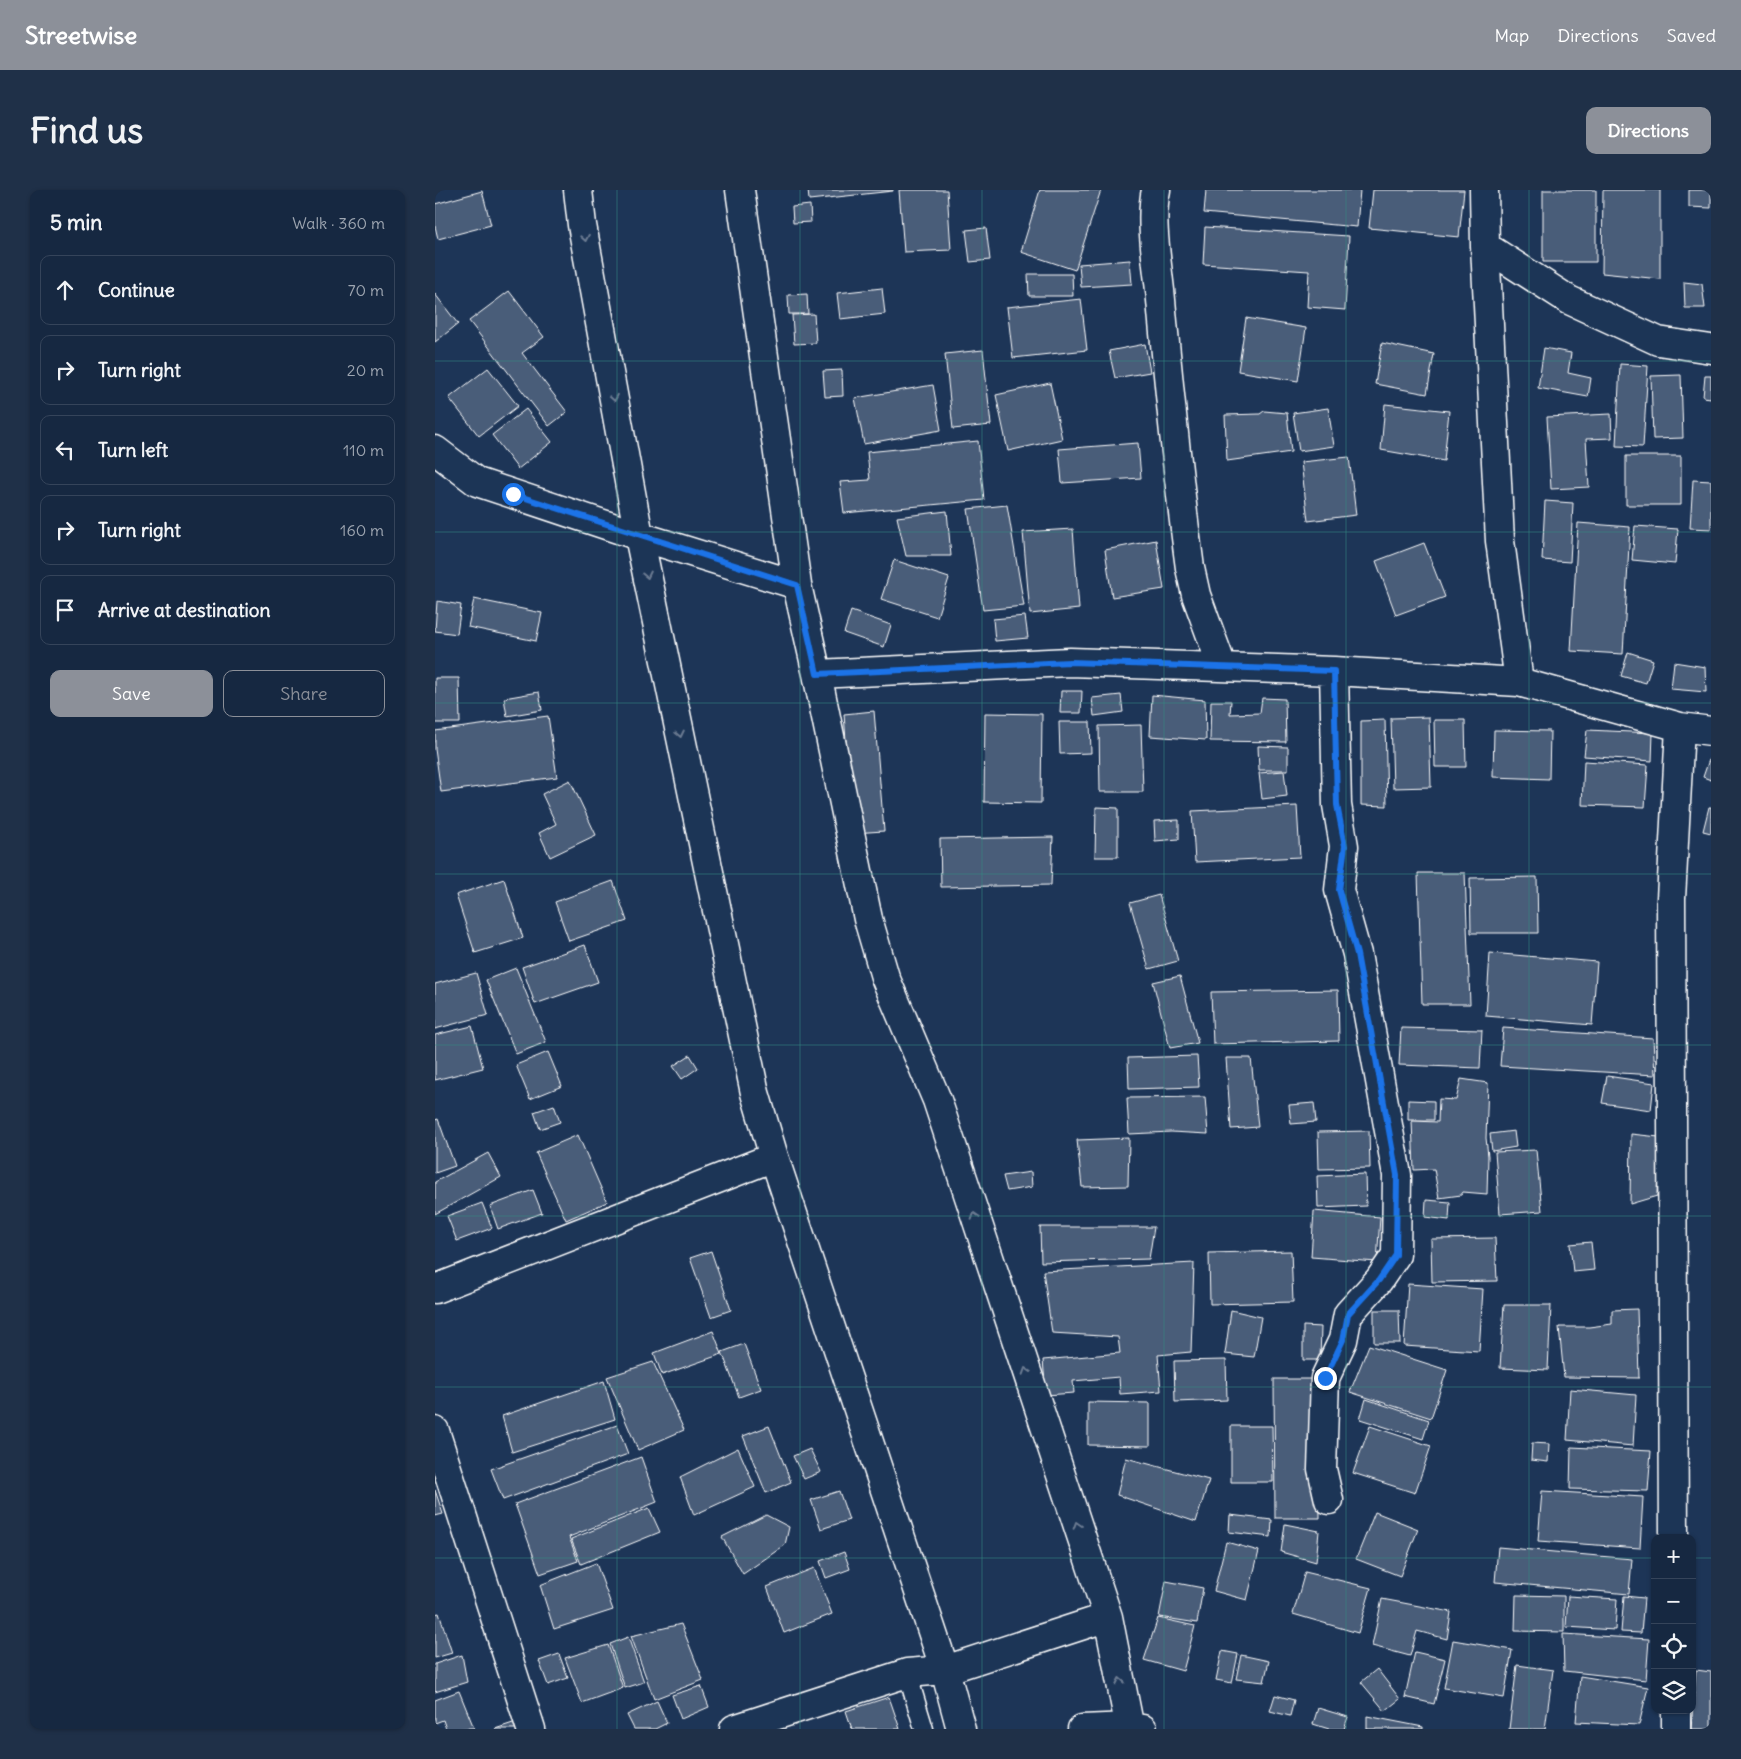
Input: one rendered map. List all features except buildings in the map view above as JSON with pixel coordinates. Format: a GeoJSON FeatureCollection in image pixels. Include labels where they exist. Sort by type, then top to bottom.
{"type":"FeatureCollection","features":[{"type":"Feature","properties":{"kind":"street"},"geometry":{"type":"LineString","coordinates":[[578,190],[582,225],[639,536],[755,1093],[774,1157],[945,1670],[961,1729]]}},
{"type":"Feature","properties":{"kind":"street"},"geometry":{"type":"LineString","coordinates":[[739,190],[797,585],[868,919],[885,977],[937,1100],[1108,1616],[1134,1728],[1082,1729]]}},
{"type":"Feature","properties":{"kind":"street"},"geometry":{"type":"LineString","coordinates":[[1156,190],[1153,200],[1154,231],[1168,386],[1190,568],[1196,595],[1222,666]]}},
{"type":"Feature","properties":{"kind":"street"},"geometry":{"type":"LineString","coordinates":[[1484,190],[1485,246],[1500,541],[1519,682]]}},
{"type":"Feature","properties":{"kind":"street"},"geometry":{"type":"LineString","coordinates":[[1485,246],[1569,300],[1658,341],[1711,349]]}},
{"type":"Feature","properties":{"kind":"street"},"geometry":{"type":"LineString","coordinates":[[435,450],[477,482],[639,536],[797,585]]}},
{"type":"Feature","properties":{"kind":"street"},"geometry":{"type":"LineString","coordinates":[[817,674],[1070,662],[1222,666],[1519,682],[1679,727],[1711,731]]}},
{"type":"Feature","properties":{"kind":"street"},"geometry":{"type":"LineString","coordinates":[[1329,1500],[1321,1469],[1325,1378],[1343,1340],[1348,1314],[1379,1280],[1396,1255],[1397,1175],[1357,954],[1339,890],[1345,846],[1337,805],[1334,671]]}},
{"type":"Feature","properties":{"kind":"street"},"geometry":{"type":"LineString","coordinates":[[1674,1534],[1671,899],[1679,727]]}},
{"type":"Feature","properties":{"kind":"street"},"geometry":{"type":"LineString","coordinates":[[435,1289],[774,1157]]}},
{"type":"Feature","properties":{"kind":"street"},"geometry":{"type":"LineString","coordinates":[[435,1431],[531,1729]]}},
{"type":"Feature","properties":{"kind":"street"},"geometry":{"type":"LineString","coordinates":[[734,1729],[907,1673],[945,1670],[1108,1616]]}},
{"type":"Feature","properties":{"kind":"street"},"geometry":{"type":"LineString","coordinates":[[1676,1714],[1676,1729]]}},
{"type":"Feature","properties":{"kind":"lane"},"geometry":{"type":"LineString","coordinates":[[907,1673],[924,1729]]}},
{"type":"Feature","properties":{"kind":"route"},"geometry":{"type":"LineString","coordinates":[[513,494],[639,536],[797,585],[817,674],[1070,662],[1334,671],[1337,805],[1345,846],[1339,890],[1357,954],[1397,1175],[1396,1255],[1379,1280],[1348,1314],[1343,1340],[1325,1378]]}}]}
